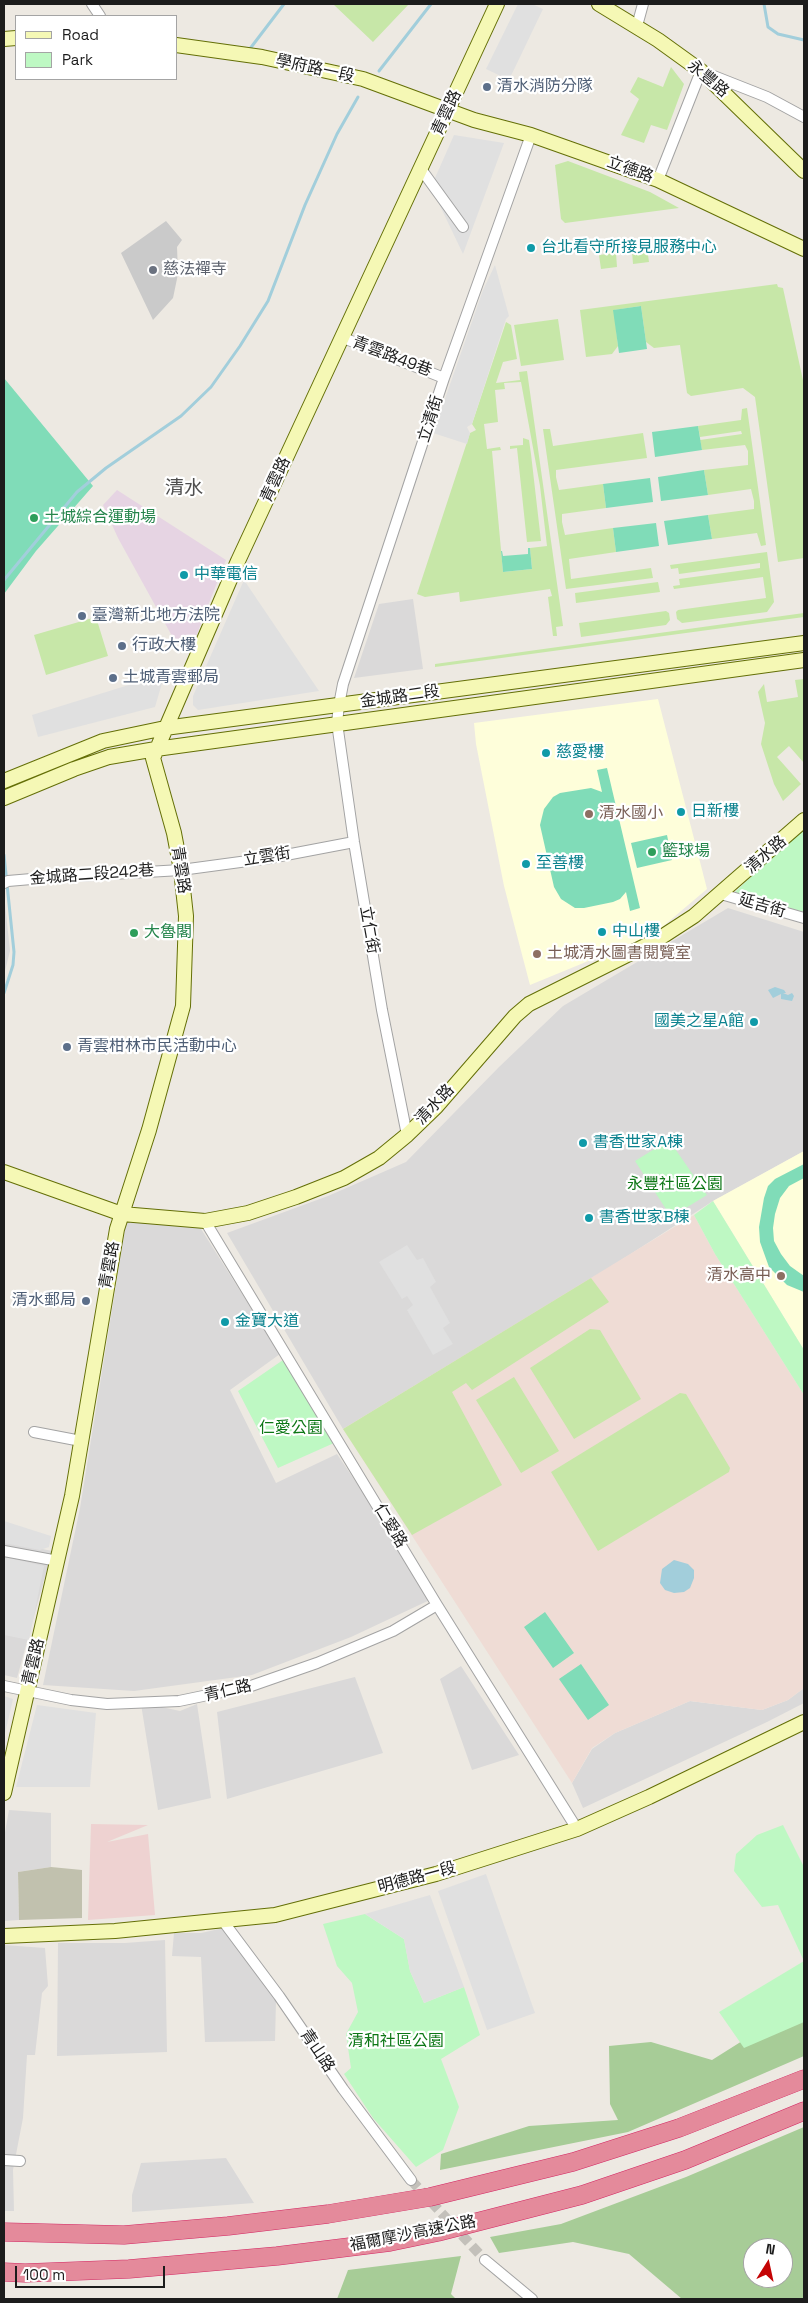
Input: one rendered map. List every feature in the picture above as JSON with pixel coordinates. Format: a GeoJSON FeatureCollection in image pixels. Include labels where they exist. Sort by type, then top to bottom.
{"type":"FeatureCollection","features":[{"type":"Feature","properties":{"kind":"highway","name":"福爾摩沙高速公路"},"geometry":{"type":"LineString","coordinates":[[4,2232],[133,2234],[228,2226],[328,2214],[430,2196],[591,2156],[679,2128],[804,2079]]}},
{"type":"Feature","properties":{"kind":"highway","name":"福爾摩沙高速公路"},"geometry":{"type":"LineString","coordinates":[[4,2272],[129,2269],[277,2256],[390,2242],[438,2232],[582,2195],[685,2160],[804,2111]]}},
{"type":"Feature","properties":{"kind":"street"},"geometry":{"type":"LineString","coordinates":[[92,4],[99,15]]}},
{"type":"Feature","properties":{"kind":"street","name":"青雲路"},"geometry":{"type":"LineString","coordinates":[[4,1793],[72,1496],[117,1230],[149,1130],[183,1006],[186,916],[181,870],[174,833],[153,758],[238,561],[497,4]]}},
{"type":"Feature","properties":{"kind":"street","name":"永豐路"},"geometry":{"type":"LineString","coordinates":[[598,4],[636,26],[701,71],[804,171]]}},
{"type":"Feature","properties":{"kind":"street"},"geometry":{"type":"LineString","coordinates":[[636,26],[643,4]]}},
{"type":"Feature","properties":{"kind":"street","name":"學府路一段"},"geometry":{"type":"LineString","coordinates":[[178,44],[262,57],[363,79],[448,111]]}},
{"type":"Feature","properties":{"kind":"street"},"geometry":{"type":"LineString","coordinates":[[658,180],[701,71],[767,97],[804,117]]}},
{"type":"Feature","properties":{"kind":"street","name":"立德路"},"geometry":{"type":"LineString","coordinates":[[448,111],[530,135],[658,180],[804,249]]}},
{"type":"Feature","properties":{"kind":"street","name":"立清街"},"geometry":{"type":"LineString","coordinates":[[338,723],[343,684],[444,378],[530,135]]}},
{"type":"Feature","properties":{"kind":"street"},"geometry":{"type":"LineString","coordinates":[[421,169],[463,227]]}},
{"type":"Feature","properties":{"kind":"street","name":"青雲路49巷"},"geometry":{"type":"LineString","coordinates":[[341,337],[444,378]]}},
{"type":"Feature","properties":{"kind":"street","name":"金城路二段"},"geometry":{"type":"LineString","coordinates":[[4,781],[103,741],[165,728],[804,643]]}},
{"type":"Feature","properties":{"kind":"street","name":"金城路二段"},"geometry":{"type":"LineString","coordinates":[[4,798],[74,769],[109,757],[156,748],[804,660]]}},
{"type":"Feature","properties":{"kind":"street","name":"立仁街"},"geometry":{"type":"LineString","coordinates":[[338,723],[354,842],[382,1010],[406,1135]]}},
{"type":"Feature","properties":{"kind":"street","name":"清水路"},"geometry":{"type":"LineString","coordinates":[[4,1172],[122,1214],[205,1221],[248,1213],[296,1197],[335,1181],[379,1158],[406,1135],[436,1107],[509,1023],[529,1004],[658,940],[694,916],[804,820]]}},
{"type":"Feature","properties":{"kind":"street","name":"立雲街"},"geometry":{"type":"LineString","coordinates":[[181,870],[270,858],[354,842]]}},
{"type":"Feature","properties":{"kind":"street","name":"金城路二段242巷"},"geometry":{"type":"LineString","coordinates":[[4,884],[8,881],[43,878],[181,870]]}},
{"type":"Feature","properties":{"kind":"street","name":"延吉街"},"geometry":{"type":"LineString","coordinates":[[721,894],[804,918]]}},
{"type":"Feature","properties":{"kind":"street","name":"仁愛路"},"geometry":{"type":"LineString","coordinates":[[205,1221],[437,1605],[577,1829]]}},
{"type":"Feature","properties":{"kind":"street"},"geometry":{"type":"LineString","coordinates":[[34,1432],[82,1441]]}},
{"type":"Feature","properties":{"kind":"street"},"geometry":{"type":"LineString","coordinates":[[4,1550],[58,1561]]}},
{"type":"Feature","properties":{"kind":"street","name":"青仁路"},"geometry":{"type":"LineString","coordinates":[[4,1686],[27,1692],[107,1704],[179,1701],[252,1686],[308,1666],[368,1642],[420,1616],[437,1605]]}},
{"type":"Feature","properties":{"kind":"street","name":"明德路一段"},"geometry":{"type":"LineString","coordinates":[[4,1936],[115,1931],[275,1915],[436,1874],[577,1829],[649,1797],[804,1722]]}},
{"type":"Feature","properties":{"kind":"street","name":"青山路"},"geometry":{"type":"LineString","coordinates":[[223,1921],[280,1996],[343,2089],[411,2180]]}},
{"type":"Feature","properties":{"kind":"street"},"geometry":{"type":"LineString","coordinates":[[4,2160],[20,2162]]}},
{"type":"Feature","properties":{"kind":"street"},"geometry":{"type":"LineString","coordinates":[[485,2260],[532,2299]]}},
{"type":"Feature","properties":{"kind":"shaded area"},"geometry":{"type":"Polygon","coordinates":[[[518,4],[532,4],[543,9],[509,80],[486,69],[518,4]]]}},
{"type":"Feature","properties":{"kind":"shaded area"},"geometry":{"type":"Polygon","coordinates":[[[454,135],[504,143],[463,254],[431,187],[454,135]]]}},
{"type":"Feature","properties":{"kind":"shaded area","name":"慈法禪寺"},"geometry":{"type":"Polygon","coordinates":[[[166,221],[182,240],[177,247],[178,274],[173,298],[153,320],[121,253],[166,221]]]}},
{"type":"Feature","properties":{"kind":"shaded area"},"geometry":{"type":"Polygon","coordinates":[[[495,265],[509,316],[506,319],[472,424],[467,427],[470,433],[467,444],[433,433],[483,290],[495,265]]]}},
{"type":"Feature","properties":{"kind":"shaded area","name":"中華電信"},"geometry":{"type":"Polygon","coordinates":[[[117,490],[226,560],[191,649],[172,636],[118,538],[103,505],[117,490]]]}},
{"type":"Feature","properties":{"kind":"shaded area"},"geometry":{"type":"Polygon","coordinates":[[[244,580],[319,691],[198,710],[193,705],[193,696],[244,580]]]}},
{"type":"Feature","properties":{"kind":"shaded area"},"geometry":{"type":"Polygon","coordinates":[[[413,599],[423,669],[354,678],[379,604],[413,599]]]}},
{"type":"Feature","properties":{"kind":"shaded area"},"geometry":{"type":"Polygon","coordinates":[[[165,673],[155,707],[38,737],[32,715],[165,673]]]}},
{"type":"Feature","properties":{"kind":"shaded area","name":"清水國小"},"geometry":{"type":"Polygon","coordinates":[[[658,699],[707,889],[654,934],[530,985],[504,886],[476,744],[474,723],[658,699]]]}},
{"type":"Feature","properties":{"kind":"shaded area"},"geometry":{"type":"Polygon","coordinates":[[[4,894],[10,951],[4,975],[4,894]]]}},
{"type":"Feature","properties":{"kind":"shaded area"},"geometry":{"type":"Polygon","coordinates":[[[728,908],[804,932],[804,1151],[713,1201],[609,1268],[343,1429],[227,1233],[328,1196],[406,1162],[499,1067],[563,1006],[728,908]]]}},
{"type":"Feature","properties":{"kind":"shaded area","name":"清水高中"},"geometry":{"type":"Polygon","coordinates":[[[804,1151],[804,1350],[713,1201],[804,1151]]]}},
{"type":"Feature","properties":{"kind":"shaded area"},"geometry":{"type":"Polygon","coordinates":[[[694,1215],[715,1254],[804,1395],[804,1688],[788,1700],[762,1710],[690,1701],[615,1733],[592,1748],[572,1783],[343,1429],[694,1215]]]}},
{"type":"Feature","properties":{"kind":"shaded area"},"geometry":{"type":"Polygon","coordinates":[[[127,1217],[196,1221],[280,1354],[230,1390],[276,1483],[337,1454],[434,1598],[351,1637],[252,1675],[134,1691],[43,1685],[80,1508],[127,1217]]]}},
{"type":"Feature","properties":{"kind":"shaded area"},"geometry":{"type":"Polygon","coordinates":[[[407,1245],[417,1260],[423,1258],[436,1282],[430,1287],[450,1323],[443,1328],[453,1344],[433,1355],[407,1310],[413,1305],[407,1296],[402,1299],[379,1262],[407,1245]]]}},
{"type":"Feature","properties":{"kind":"shaded area"},"geometry":{"type":"Polygon","coordinates":[[[4,1521],[51,1536],[49,1547],[40,1550],[4,1543],[4,1521]]]}},
{"type":"Feature","properties":{"kind":"shaded area"},"geometry":{"type":"Polygon","coordinates":[[[4,1541],[52,1551],[17,1678],[4,1675],[4,1541]]]}},
{"type":"Feature","properties":{"kind":"shaded area"},"geometry":{"type":"Polygon","coordinates":[[[4,1557],[44,1566],[29,1640],[4,1635],[4,1557]]]}},
{"type":"Feature","properties":{"kind":"shaded area"},"geometry":{"type":"Polygon","coordinates":[[[461,1666],[519,1755],[472,1770],[440,1679],[461,1666]]]}},
{"type":"Feature","properties":{"kind":"shaded area"},"geometry":{"type":"Polygon","coordinates":[[[355,1677],[383,1753],[227,1799],[217,1712],[355,1677]]]}},
{"type":"Feature","properties":{"kind":"shaded area"},"geometry":{"type":"Polygon","coordinates":[[[804,1688],[804,1703],[583,1808],[572,1783],[592,1749],[615,1733],[690,1701],[762,1710],[788,1700],[804,1688]]]}},
{"type":"Feature","properties":{"kind":"shaded area"},"geometry":{"type":"Polygon","coordinates":[[[4,1696],[13,1699],[4,1738],[4,1696]]]}},
{"type":"Feature","properties":{"kind":"shaded area"},"geometry":{"type":"Polygon","coordinates":[[[141,1704],[180,1711],[197,1704],[211,1798],[158,1810],[141,1704]]]}},
{"type":"Feature","properties":{"kind":"shaded area"},"geometry":{"type":"Polygon","coordinates":[[[37,1705],[96,1713],[90,1787],[16,1787],[37,1705]]]}},
{"type":"Feature","properties":{"kind":"shaded area"},"geometry":{"type":"Polygon","coordinates":[[[9,1810],[51,1813],[51,1867],[18,1872],[19,1920],[4,1921],[4,1838],[9,1810]]]}},
{"type":"Feature","properties":{"kind":"shaded area"},"geometry":{"type":"Polygon","coordinates":[[[91,1824],[148,1825],[107,1842],[148,1834],[155,1915],[88,1920],[91,1824]]]}},
{"type":"Feature","properties":{"kind":"shaded area"},"geometry":{"type":"Polygon","coordinates":[[[51,1867],[82,1870],[82,1918],[19,1920],[18,1872],[51,1867]]]}},
{"type":"Feature","properties":{"kind":"shaded area"},"geometry":{"type":"Polygon","coordinates":[[[486,1874],[535,2013],[487,2030],[438,1891],[486,1874]]]}},
{"type":"Feature","properties":{"kind":"shaded area"},"geometry":{"type":"Polygon","coordinates":[[[430,1895],[464,1987],[424,2003],[410,1971],[404,1939],[365,1914],[430,1895]]]}},
{"type":"Feature","properties":{"kind":"shaded area"},"geometry":{"type":"Polygon","coordinates":[[[224,1928],[246,1954],[276,2001],[275,2041],[205,2042],[201,1957],[172,1956],[174,1933],[201,1933],[224,1928]]]}},
{"type":"Feature","properties":{"kind":"shaded area"},"geometry":{"type":"Polygon","coordinates":[[[165,1940],[167,2052],[57,2056],[58,1943],[125,1943],[165,1940]]]}},
{"type":"Feature","properties":{"kind":"shaded area"},"geometry":{"type":"Polygon","coordinates":[[[4,1945],[45,1948],[48,1986],[42,1993],[35,2055],[27,2055],[23,2118],[13,2170],[14,2211],[4,2211],[4,1945]]]}},
{"type":"Feature","properties":{"kind":"shaded area"},"geometry":{"type":"Polygon","coordinates":[[[226,2158],[254,2203],[132,2212],[132,2195],[141,2163],[226,2158]]]}},
{"type":"Feature","properties":{"kind":"green space"},"geometry":{"type":"Polygon","coordinates":[[[333,4],[409,4],[373,42],[333,4]]]}},
{"type":"Feature","properties":{"kind":"green space"},"geometry":{"type":"Polygon","coordinates":[[[671,67],[684,84],[667,130],[651,125],[644,143],[621,135],[639,99],[630,92],[638,77],[663,87],[671,67]]]}},
{"type":"Feature","properties":{"kind":"green space"},"geometry":{"type":"Polygon","coordinates":[[[568,161],[650,192],[679,208],[565,223],[561,219],[555,165],[568,161]]]}},
{"type":"Feature","properties":{"kind":"green space"},"geometry":{"type":"Polygon","coordinates":[[[647,248],[649,262],[633,264],[632,251],[647,248]]]}},
{"type":"Feature","properties":{"kind":"green space"},"geometry":{"type":"Polygon","coordinates":[[[616,253],[617,267],[601,269],[599,255],[616,253]]]}},
{"type":"Feature","properties":{"kind":"green space"},"geometry":{"type":"Polygon","coordinates":[[[777,284],[778,287],[783,288],[804,385],[804,558],[778,562],[755,397],[743,388],[691,396],[687,393],[680,345],[654,348],[646,342],[641,306],[614,310],[618,346],[612,354],[586,357],[580,310],[777,284]]]}},
{"type":"Feature","properties":{"kind":"green space"},"geometry":{"type":"Polygon","coordinates":[[[641,306],[647,349],[619,353],[613,310],[641,306]]]}},
{"type":"Feature","properties":{"kind":"green space"},"geometry":{"type":"Polygon","coordinates":[[[558,319],[564,360],[521,366],[514,325],[558,319]]]}},
{"type":"Feature","properties":{"kind":"green space"},"geometry":{"type":"Polygon","coordinates":[[[506,322],[511,325],[517,359],[503,362],[496,383],[520,380],[519,372],[527,371],[563,626],[556,627],[557,636],[553,636],[548,597],[552,596],[550,589],[460,602],[459,592],[425,597],[417,594],[470,433],[476,430],[472,424],[506,322]],[[521,382],[504,383],[505,389],[495,390],[498,422],[484,424],[487,449],[500,447],[501,450],[492,451],[503,572],[532,569],[530,548],[547,546],[540,486],[521,382]]]}},
{"type":"Feature","properties":{"kind":"green space","name":"土城綜合運動場"},"geometry":{"type":"Polygon","coordinates":[[[4,378],[93,486],[36,551],[4,594],[4,378]]]}},
{"type":"Feature","properties":{"kind":"green space"},"geometry":{"type":"Polygon","coordinates":[[[747,408],[766,545],[761,546],[757,533],[712,539],[708,515],[754,509],[754,501],[751,489],[708,495],[704,470],[748,465],[748,451],[745,445],[702,450],[700,440],[742,434],[741,431],[700,437],[698,426],[741,420],[742,409],[747,408]]]}},
{"type":"Feature","properties":{"kind":"green space"},"geometry":{"type":"Polygon","coordinates":[[[698,426],[702,450],[655,457],[652,432],[698,426]]]}},
{"type":"Feature","properties":{"kind":"green space"},"geometry":{"type":"Polygon","coordinates":[[[543,429],[550,429],[553,446],[643,433],[647,458],[556,470],[556,477],[559,490],[603,484],[606,508],[562,514],[565,535],[613,528],[616,552],[569,559],[571,579],[651,568],[653,578],[566,589],[543,429]]]}},
{"type":"Feature","properties":{"kind":"green space"},"geometry":{"type":"Polygon","coordinates":[[[523,438],[529,440],[541,541],[527,542],[517,448],[510,449],[510,446],[523,445],[523,438]]]}},
{"type":"Feature","properties":{"kind":"green space"},"geometry":{"type":"Polygon","coordinates":[[[704,470],[708,495],[661,501],[658,477],[704,470]]]}},
{"type":"Feature","properties":{"kind":"green space"},"geometry":{"type":"Polygon","coordinates":[[[650,478],[653,502],[606,508],[603,484],[650,478]]]}},
{"type":"Feature","properties":{"kind":"green space"},"geometry":{"type":"Polygon","coordinates":[[[708,515],[712,539],[668,545],[664,521],[708,515]]]}},
{"type":"Feature","properties":{"kind":"green space"},"geometry":{"type":"Polygon","coordinates":[[[656,523],[659,546],[616,552],[613,528],[656,523]]]}},
{"type":"Feature","properties":{"kind":"green space"},"geometry":{"type":"Polygon","coordinates":[[[528,548],[530,548],[532,569],[503,572],[501,551],[503,556],[528,554],[528,548]]]}},
{"type":"Feature","properties":{"kind":"green space"},"geometry":{"type":"Polygon","coordinates":[[[767,552],[774,602],[767,612],[682,623],[677,619],[676,612],[678,610],[766,598],[763,577],[674,589],[673,586],[680,585],[679,579],[760,568],[760,563],[679,574],[678,568],[671,569],[670,565],[767,552]]]}},
{"type":"Feature","properties":{"kind":"green space"},"geometry":{"type":"Polygon","coordinates":[[[658,582],[660,592],[576,603],[575,593],[658,582]]]}},
{"type":"Feature","properties":{"kind":"green space"},"geometry":{"type":"Polygon","coordinates":[[[666,611],[669,613],[670,620],[666,625],[581,637],[579,623],[666,611]]]}},
{"type":"Feature","properties":{"kind":"green space"},"geometry":{"type":"Polygon","coordinates":[[[804,613],[804,617],[435,667],[435,664],[804,613]]]}},
{"type":"Feature","properties":{"kind":"green space"},"geometry":{"type":"Polygon","coordinates":[[[96,617],[108,656],[46,675],[34,635],[96,617]]]}},
{"type":"Feature","properties":{"kind":"green space"},"geometry":{"type":"Polygon","coordinates":[[[804,679],[804,763],[789,746],[777,757],[801,784],[783,801],[774,784],[761,744],[765,723],[758,692],[764,684],[767,702],[798,697],[795,680],[804,679]]]}},
{"type":"Feature","properties":{"kind":"green space"},"geometry":{"type":"Polygon","coordinates":[[[607,768],[640,908],[630,911],[626,892],[620,899],[613,902],[584,908],[575,908],[561,899],[554,887],[540,825],[544,809],[553,797],[560,793],[591,788],[602,792],[597,770],[607,768]]]}},
{"type":"Feature","properties":{"kind":"green space"},"geometry":{"type":"Polygon","coordinates":[[[804,830],[804,912],[735,892],[771,858],[804,830]]]}},
{"type":"Feature","properties":{"kind":"green space","name":"籃球場"},"geometry":{"type":"Polygon","coordinates":[[[667,835],[672,860],[637,868],[631,843],[667,835]]]}},
{"type":"Feature","properties":{"kind":"green space","name":"永豐社區公園"},"geometry":{"type":"Polygon","coordinates":[[[669,1140],[707,1195],[671,1217],[635,1161],[669,1140]]]}},
{"type":"Feature","properties":{"kind":"green space"},"geometry":{"type":"Polygon","coordinates":[[[804,1164],[804,1178],[789,1186],[780,1198],[773,1228],[774,1241],[781,1254],[790,1266],[804,1276],[804,1292],[787,1285],[769,1267],[760,1242],[759,1227],[768,1186],[775,1179],[804,1164]]]}},
{"type":"Feature","properties":{"kind":"green space"},"geometry":{"type":"Polygon","coordinates":[[[713,1201],[804,1350],[804,1395],[715,1254],[694,1215],[713,1201]]]}},
{"type":"Feature","properties":{"kind":"green space"},"geometry":{"type":"Polygon","coordinates":[[[591,1278],[609,1302],[472,1390],[466,1383],[452,1392],[502,1485],[412,1535],[343,1429],[591,1278]]]}},
{"type":"Feature","properties":{"kind":"green space"},"geometry":{"type":"Polygon","coordinates":[[[590,1329],[600,1330],[641,1399],[574,1439],[530,1368],[590,1329]]]}},
{"type":"Feature","properties":{"kind":"green space","name":"仁愛公園"},"geometry":{"type":"Polygon","coordinates":[[[283,1360],[334,1443],[278,1468],[238,1391],[283,1360]]]}},
{"type":"Feature","properties":{"kind":"green space"},"geometry":{"type":"Polygon","coordinates":[[[514,1377],[559,1451],[521,1473],[476,1400],[514,1377]]]}},
{"type":"Feature","properties":{"kind":"green space"},"geometry":{"type":"Polygon","coordinates":[[[680,1393],[686,1394],[730,1468],[729,1472],[598,1551],[551,1472],[680,1393]]]}},
{"type":"Feature","properties":{"kind":"green space"},"geometry":{"type":"Polygon","coordinates":[[[545,1612],[574,1653],[553,1668],[524,1627],[545,1612]]]}},
{"type":"Feature","properties":{"kind":"green space"},"geometry":{"type":"Polygon","coordinates":[[[581,1664],[609,1705],[588,1720],[559,1679],[581,1664]]]}},
{"type":"Feature","properties":{"kind":"green space"},"geometry":{"type":"Polygon","coordinates":[[[783,1825],[804,1867],[804,1961],[778,1905],[762,1907],[734,1871],[736,1854],[757,1835],[783,1825]]]}},
{"type":"Feature","properties":{"kind":"green space","name":"清和社區公園"},"geometry":{"type":"Polygon","coordinates":[[[365,1914],[404,1939],[410,1971],[424,2003],[464,1987],[480,2035],[441,2059],[459,2107],[443,2150],[416,2167],[373,2118],[344,2074],[351,2068],[346,2034],[358,2012],[352,1983],[337,1966],[323,1924],[365,1914]]]}},
{"type":"Feature","properties":{"kind":"green space"},"geometry":{"type":"Polygon","coordinates":[[[804,1961],[804,2022],[744,2048],[719,2012],[804,1961]]]}},
{"type":"Feature","properties":{"kind":"green space"},"geometry":{"type":"Polygon","coordinates":[[[804,2002],[804,2056],[628,2132],[440,2170],[441,2154],[529,2126],[618,2120],[610,2104],[609,2046],[651,2042],[712,2060],[804,2002]]]}},
{"type":"Feature","properties":{"kind":"green space"},"geometry":{"type":"Polygon","coordinates":[[[804,2127],[804,2299],[682,2299],[629,2254],[573,2242],[499,2253],[490,2237],[561,2224],[686,2177],[804,2127]]]}},
{"type":"Feature","properties":{"kind":"green space"},"geometry":{"type":"Polygon","coordinates":[[[461,2256],[451,2294],[456,2299],[337,2299],[348,2270],[461,2256]]]}},
{"type":"Feature","properties":{"kind":"water"},"geometry":{"type":"Polygon","coordinates":[[[775,987],[784,990],[786,993],[783,993],[788,995],[792,993],[794,996],[792,1001],[781,999],[781,994],[773,998],[768,990],[775,987]]]}},
{"type":"Feature","properties":{"kind":"water"},"geometry":{"type":"Polygon","coordinates":[[[674,1560],[688,1564],[694,1570],[694,1578],[690,1588],[684,1592],[674,1593],[665,1590],[660,1583],[662,1569],[674,1560]]]}},
{"type":"Feature","properties":{"kind":"waterway"},"geometry":{"type":"LineString","coordinates":[[249,50],[284,4]]}},
{"type":"Feature","properties":{"kind":"waterway"},"geometry":{"type":"LineString","coordinates":[[379,71],[431,4]]}},
{"type":"Feature","properties":{"kind":"waterway"},"geometry":{"type":"LineString","coordinates":[[764,4],[768,27],[778,34],[804,40]]}},
{"type":"Feature","properties":{"kind":"waterway"},"geometry":{"type":"LineString","coordinates":[[4,580],[77,492],[106,468],[181,416],[211,387],[240,346],[268,301],[305,205],[337,134],[358,97]]}},
{"type":"Feature","properties":{"kind":"waterway"},"geometry":{"type":"LineString","coordinates":[[4,855],[14,952],[13,965],[4,993]]}},
{"type":"Feature","properties":{"kind":"tunnel"},"geometry":{"type":"LineString","coordinates":[[411,2180],[485,2260]]}},
{"type":"Feature","properties":{"kind":"place","name":"清水消防分隊"},"geometry":{"type":"Point","coordinates":[487,87]}},
{"type":"Feature","properties":{"kind":"place","name":"台北看守所接見服務中心"},"geometry":{"type":"Point","coordinates":[531,248]}},
{"type":"Feature","properties":{"kind":"place","name":"慈法禪寺"},"geometry":{"type":"Point","coordinates":[153,270]}},
{"type":"Feature","properties":{"kind":"place","name":"土城綜合運動場"},"geometry":{"type":"Point","coordinates":[34,518]}},
{"type":"Feature","properties":{"kind":"place","name":"中華電信"},"geometry":{"type":"Point","coordinates":[184,575]}},
{"type":"Feature","properties":{"kind":"place","name":"臺灣新北地方法院"},"geometry":{"type":"Point","coordinates":[82,616]}},
{"type":"Feature","properties":{"kind":"place","name":"行政大樓"},"geometry":{"type":"Point","coordinates":[122,646]}},
{"type":"Feature","properties":{"kind":"place","name":"土城青雲郵局"},"geometry":{"type":"Point","coordinates":[113,678]}},
{"type":"Feature","properties":{"kind":"place","name":"慈愛樓"},"geometry":{"type":"Point","coordinates":[546,753]}},
{"type":"Feature","properties":{"kind":"place","name":"日新樓"},"geometry":{"type":"Point","coordinates":[681,812]}},
{"type":"Feature","properties":{"kind":"place","name":"清水國小"},"geometry":{"type":"Point","coordinates":[589,814]}},
{"type":"Feature","properties":{"kind":"place","name":"籃球場"},"geometry":{"type":"Point","coordinates":[652,852]}},
{"type":"Feature","properties":{"kind":"place","name":"至善樓"},"geometry":{"type":"Point","coordinates":[526,864]}},
{"type":"Feature","properties":{"kind":"place","name":"中山樓"},"geometry":{"type":"Point","coordinates":[602,932]}},
{"type":"Feature","properties":{"kind":"place","name":"大魯閣"},"geometry":{"type":"Point","coordinates":[134,933]}},
{"type":"Feature","properties":{"kind":"place","name":"土城清水圖書閱覽室"},"geometry":{"type":"Point","coordinates":[537,954]}},
{"type":"Feature","properties":{"kind":"place","name":"國美之星A館"},"geometry":{"type":"Point","coordinates":[754,1022]}},
{"type":"Feature","properties":{"kind":"place","name":"青雲柑林市民活動中心"},"geometry":{"type":"Point","coordinates":[67,1047]}},
{"type":"Feature","properties":{"kind":"place","name":"書香世家A棟"},"geometry":{"type":"Point","coordinates":[583,1143]}},
{"type":"Feature","properties":{"kind":"place","name":"書香世家B棟"},"geometry":{"type":"Point","coordinates":[589,1218]}},
{"type":"Feature","properties":{"kind":"place","name":"清水高中"},"geometry":{"type":"Point","coordinates":[781,1276]}},
{"type":"Feature","properties":{"kind":"place","name":"清水郵局"},"geometry":{"type":"Point","coordinates":[86,1301]}},
{"type":"Feature","properties":{"kind":"place","name":"金寶大道"},"geometry":{"type":"Point","coordinates":[225,1322]}},
{"type":"Feature","properties":{"kind":"district","name":"清水"},"geometry":{"type":"Point","coordinates":[184,489]}}]}
